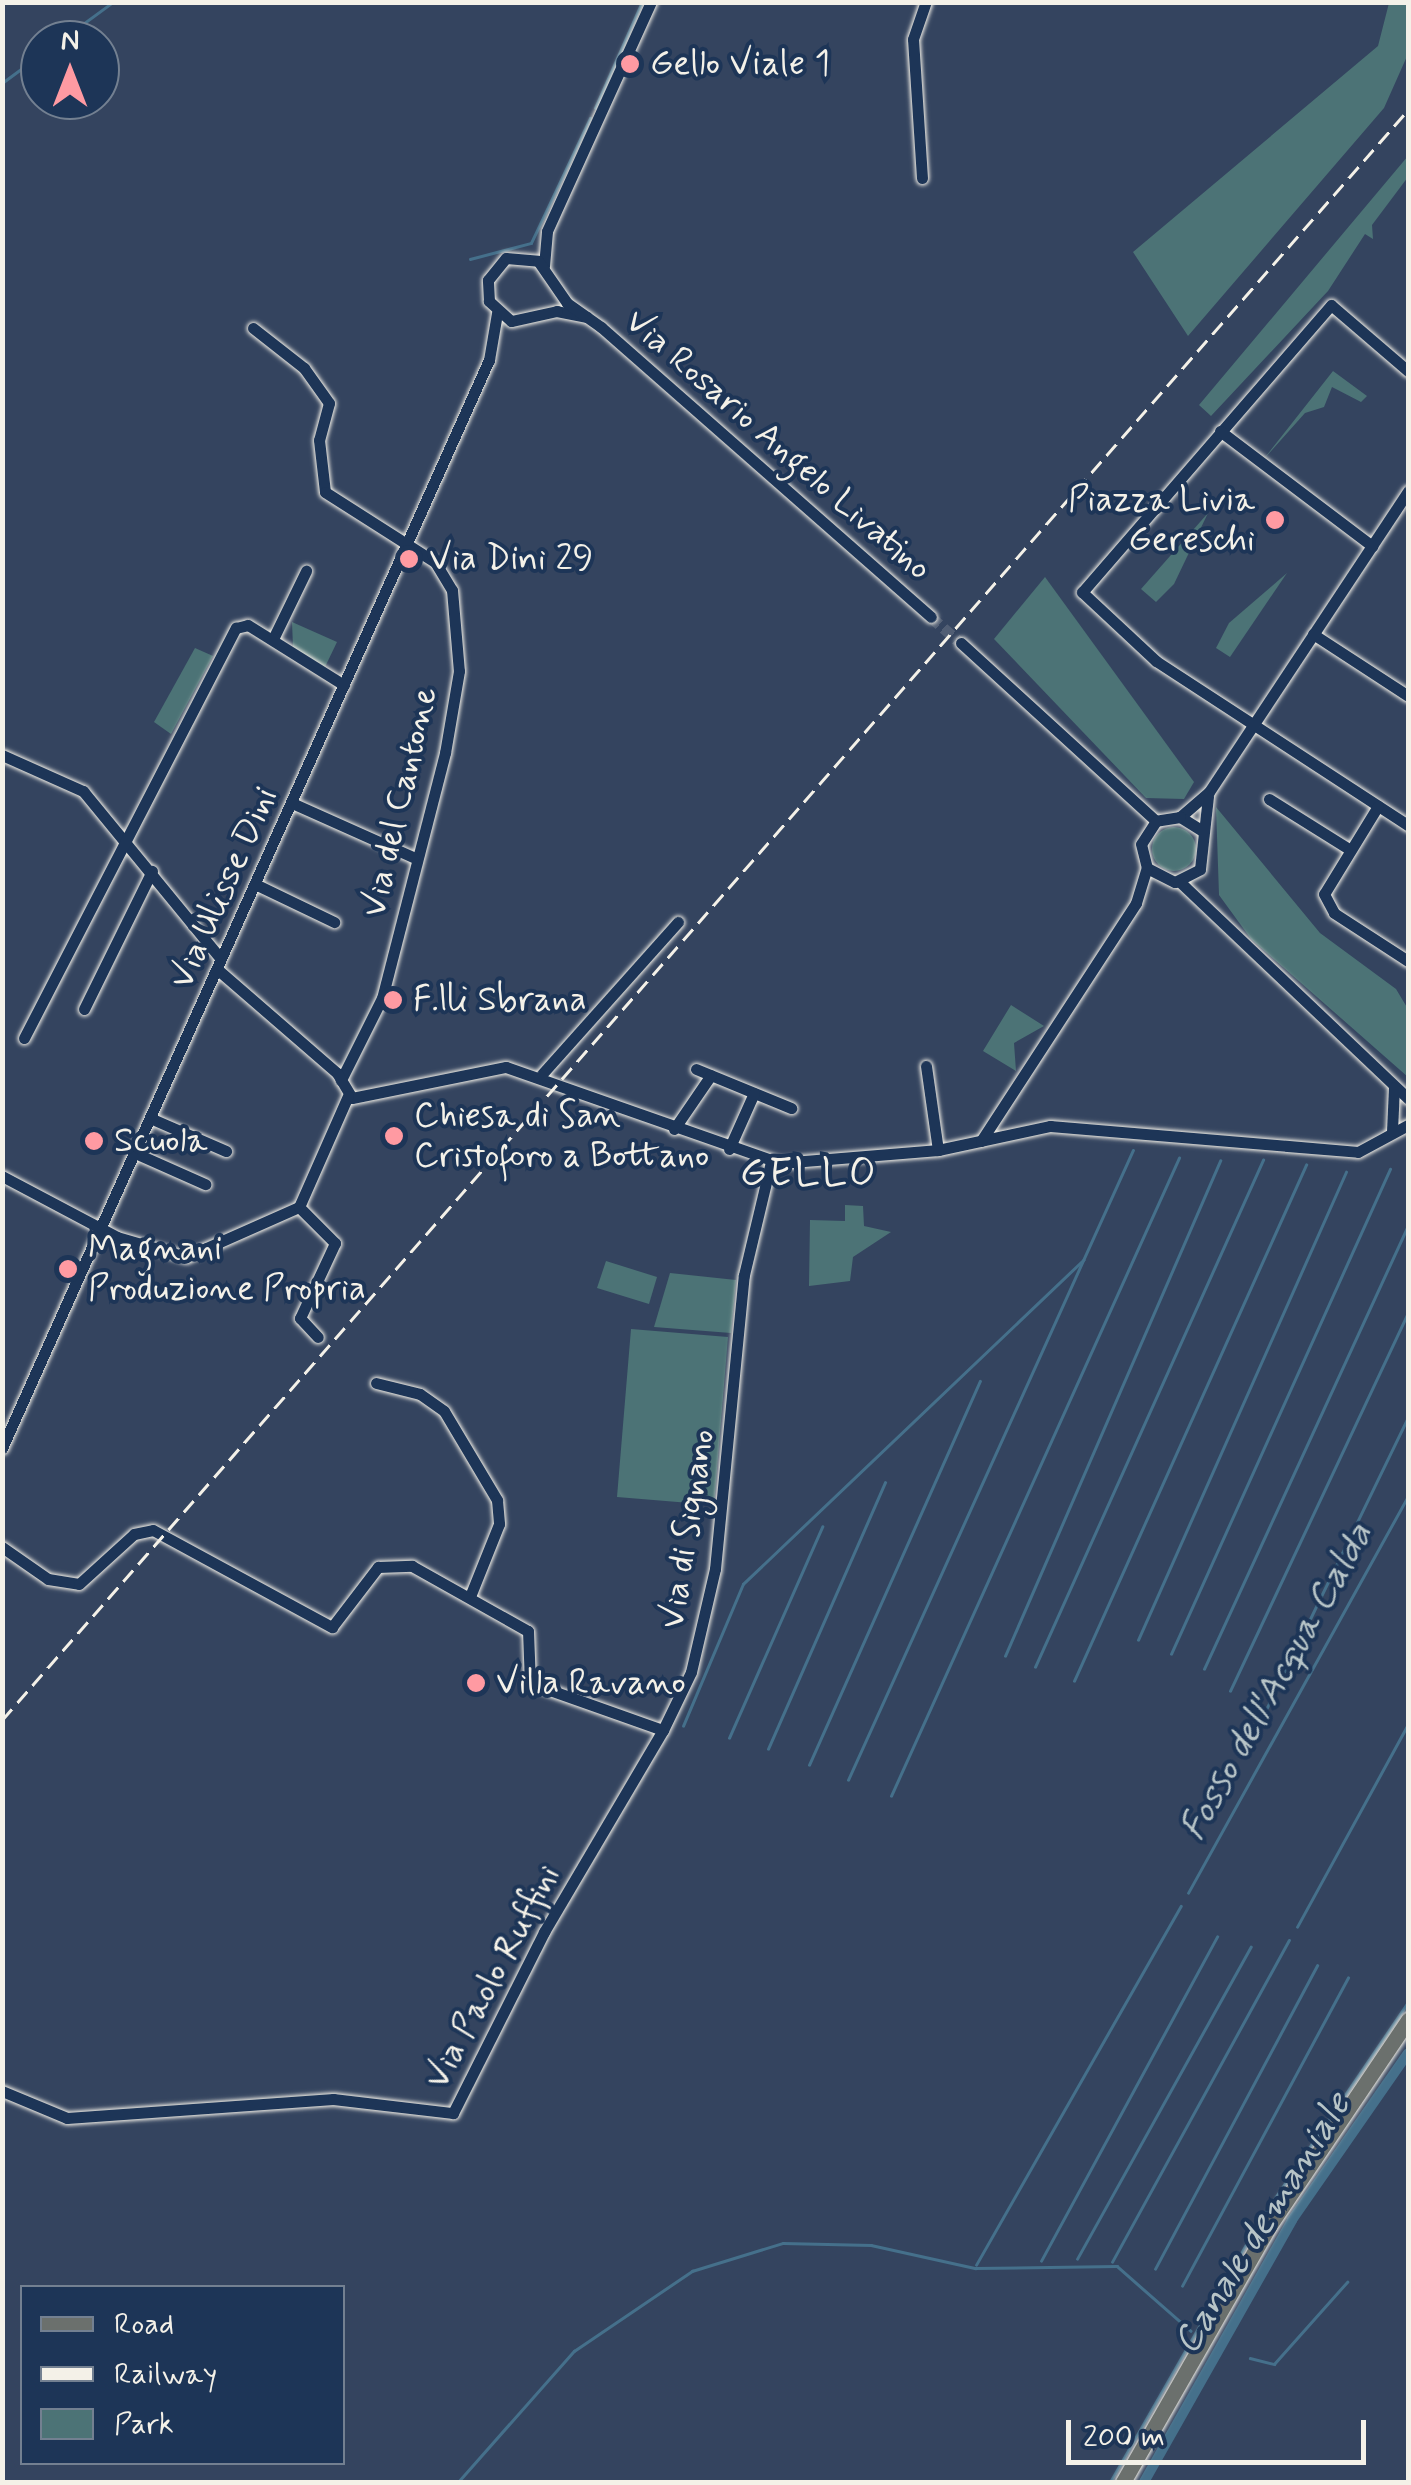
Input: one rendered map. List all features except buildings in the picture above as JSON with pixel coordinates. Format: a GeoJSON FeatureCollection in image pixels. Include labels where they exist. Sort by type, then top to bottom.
{"type":"FeatureCollection","features":[{"type":"Feature","properties":{"kind":"main road"},"geometry":{"type":"LineString","coordinates":[[1123,2482],[1269,2226],[1408,2020]]}},
{"type":"Feature","properties":{"kind":"street"},"geometry":{"type":"LineString","coordinates":[[540,316],[553,282],[544,266],[547,232],[651,2]]}},
{"type":"Feature","properties":{"kind":"street"},"geometry":{"type":"LineString","coordinates":[[922,178],[913,40],[926,2]]}},
{"type":"Feature","properties":{"kind":"street"},"geometry":{"type":"LineString","coordinates":[[493,350],[497,313],[488,280],[547,232]]}},
{"type":"Feature","properties":{"kind":"street"},"geometry":{"type":"LineString","coordinates":[[519,256],[544,266]]}},
{"type":"Feature","properties":{"kind":"street","name":"Via Rosario Angelo Livatino"},"geometry":{"type":"LineString","coordinates":[[553,282],[587,317],[931,617]]}},
{"type":"Feature","properties":{"kind":"street"},"geometry":{"type":"LineString","coordinates":[[1408,371],[1331,305],[1082,592],[1156,661],[1408,826]]}},
{"type":"Feature","properties":{"kind":"street"},"geometry":{"type":"LineString","coordinates":[[497,313],[518,322]]}},
{"type":"Feature","properties":{"kind":"street"},"geometry":{"type":"LineString","coordinates":[[493,350],[518,322],[540,316],[587,317]]}},
{"type":"Feature","properties":{"kind":"street","name":"Via del Cantone"},"geometry":{"type":"LineString","coordinates":[[254,328],[304,368],[329,402],[319,440],[325,492],[409,542],[450,576],[458,671],[382,998],[341,1080]]}},
{"type":"Feature","properties":{"kind":"street","name":"Via Ulisse Dini"},"geometry":{"type":"LineString","coordinates":[[2,1448],[493,350]]}},
{"type":"Feature","properties":{"kind":"street"},"geometry":{"type":"LineString","coordinates":[[1220,431],[1372,546]]}},
{"type":"Feature","properties":{"kind":"street"},"geometry":{"type":"LineString","coordinates":[[962,643],[1134,810],[1156,821],[1180,817],[1210,792],[1408,491]]}},
{"type":"Feature","properties":{"kind":"street"},"geometry":{"type":"LineString","coordinates":[[274,640],[306,572]]}},
{"type":"Feature","properties":{"kind":"street"},"geometry":{"type":"LineString","coordinates":[[24,1038],[121,834],[236,628],[274,640],[344,685]]}},
{"type":"Feature","properties":{"kind":"street"},"geometry":{"type":"LineString","coordinates":[[1313,634],[1408,696]]}},
{"type":"Feature","properties":{"kind":"street"},"geometry":{"type":"LineString","coordinates":[[2,755],[83,791],[152,871],[219,964],[341,1080],[348,1096],[299,1207],[186,1256],[101,1228],[2,1176]]}},
{"type":"Feature","properties":{"kind":"street"},"geometry":{"type":"LineString","coordinates":[[1204,898],[1201,830],[1210,792]]}},
{"type":"Feature","properties":{"kind":"street"},"geometry":{"type":"LineString","coordinates":[[1268,799],[1349,850]]}},
{"type":"Feature","properties":{"kind":"street"},"geometry":{"type":"LineString","coordinates":[[292,803],[413,858]]}},
{"type":"Feature","properties":{"kind":"street"},"geometry":{"type":"LineString","coordinates":[[1378,806],[1324,889],[1334,913],[1408,961]]}},
{"type":"Feature","properties":{"kind":"street"},"geometry":{"type":"LineString","coordinates":[[982,1141],[1136,903],[1146,868],[1143,836],[1134,810]]}},
{"type":"Feature","properties":{"kind":"street"},"geometry":{"type":"LineString","coordinates":[[1180,817],[1201,830]]}},
{"type":"Feature","properties":{"kind":"street"},"geometry":{"type":"LineString","coordinates":[[1143,836],[1156,821]]}},
{"type":"Feature","properties":{"kind":"street"},"geometry":{"type":"LineString","coordinates":[[1146,868],[1204,898],[1256,962],[1408,1098]]}},
{"type":"Feature","properties":{"kind":"street"},"geometry":{"type":"LineString","coordinates":[[1136,903],[1200,868]]}},
{"type":"Feature","properties":{"kind":"street"},"geometry":{"type":"LineString","coordinates":[[84,1009],[152,871]]}},
{"type":"Feature","properties":{"kind":"street"},"geometry":{"type":"LineString","coordinates":[[256,884],[334,922]]}},
{"type":"Feature","properties":{"kind":"street"},"geometry":{"type":"LineString","coordinates":[[542,1074],[678,922]]}},
{"type":"Feature","properties":{"kind":"street"},"geometry":{"type":"LineString","coordinates":[[348,1096],[494,1066],[542,1074],[674,1129],[771,1162],[938,1150],[1050,1126],[1358,1152],[1408,1125]]}},
{"type":"Feature","properties":{"kind":"street"},"geometry":{"type":"LineString","coordinates":[[926,1066],[938,1150]]}},
{"type":"Feature","properties":{"kind":"street"},"geometry":{"type":"LineString","coordinates":[[696,1068],[792,1108]]}},
{"type":"Feature","properties":{"kind":"street"},"geometry":{"type":"LineString","coordinates":[[674,1129],[711,1076]]}},
{"type":"Feature","properties":{"kind":"street"},"geometry":{"type":"LineString","coordinates":[[1392,1131],[1394,1086]]}},
{"type":"Feature","properties":{"kind":"street"},"geometry":{"type":"LineString","coordinates":[[729,1149],[754,1093]]}},
{"type":"Feature","properties":{"kind":"street"},"geometry":{"type":"LineString","coordinates":[[150,1118],[226,1151]]}},
{"type":"Feature","properties":{"kind":"street"},"geometry":{"type":"LineString","coordinates":[[135,1153],[205,1184]]}},
{"type":"Feature","properties":{"kind":"street","name":"Via di Signano"},"geometry":{"type":"LineString","coordinates":[[663,1730],[691,1672],[715,1569],[744,1275],[771,1162]]}},
{"type":"Feature","properties":{"kind":"street"},"geometry":{"type":"LineString","coordinates":[[299,1207],[335,1243],[300,1318],[318,1337]]}},
{"type":"Feature","properties":{"kind":"street"},"geometry":{"type":"LineString","coordinates":[[376,1383],[420,1394],[444,1411],[497,1500],[499,1524],[471,1594]]}},
{"type":"Feature","properties":{"kind":"street"},"geometry":{"type":"LineString","coordinates":[[2,1547],[48,1580],[79,1584],[134,1534],[153,1530],[332,1627],[386,1564],[412,1566],[471,1594],[532,1635],[530,1683],[663,1730]]}},
{"type":"Feature","properties":{"kind":"street","name":"Via Paolo Ruffini"},"geometry":{"type":"LineString","coordinates":[[2,2091],[67,2118],[333,2100],[453,2113],[535,1949],[663,1730]]}},
{"type":"Feature","properties":{"kind":"green space"},"geometry":{"type":"Polygon","coordinates":[[[1389,3],[1408,3],[1408,54],[1384,108],[1188,336],[1133,252],[1378,46],[1389,3]]]}},
{"type":"Feature","properties":{"kind":"green space"},"geometry":{"type":"Polygon","coordinates":[[[1408,156],[1408,177],[1372,225],[1373,239],[1365,234],[1328,291],[1211,416],[1199,405],[1408,156]]]}},
{"type":"Feature","properties":{"kind":"green space"},"geometry":{"type":"Polygon","coordinates":[[[1333,371],[1367,396],[1361,402],[1332,387],[1324,407],[1305,413],[1263,460],[1333,371]]]}},
{"type":"Feature","properties":{"kind":"green space"},"geometry":{"type":"Polygon","coordinates":[[[1208,513],[1174,584],[1156,602],[1141,589],[1208,513]]]}},
{"type":"Feature","properties":{"kind":"green space"},"geometry":{"type":"Polygon","coordinates":[[[1287,573],[1230,657],[1216,648],[1229,623],[1287,573]]]}},
{"type":"Feature","properties":{"kind":"green space"},"geometry":{"type":"Polygon","coordinates":[[[1045,577],[1194,782],[1184,799],[1146,798],[994,639],[1045,577]]]}},
{"type":"Feature","properties":{"kind":"green space"},"geometry":{"type":"Polygon","coordinates":[[[292,622],[337,642],[325,667],[293,647],[292,622]]]}},
{"type":"Feature","properties":{"kind":"green space"},"geometry":{"type":"Polygon","coordinates":[[[195,648],[213,656],[171,734],[154,722],[195,648]]]}},
{"type":"Feature","properties":{"kind":"green space"},"geometry":{"type":"Polygon","coordinates":[[[1216,807],[1320,933],[1396,989],[1408,1009],[1408,1077],[1251,939],[1219,895],[1216,807]]]}},
{"type":"Feature","properties":{"kind":"green space"},"geometry":{"type":"Polygon","coordinates":[[[1174,827],[1190,833],[1196,849],[1190,865],[1174,871],[1158,865],[1152,849],[1158,833],[1174,827]]]}},
{"type":"Feature","properties":{"kind":"green space"},"geometry":{"type":"Polygon","coordinates":[[[1011,1005],[1044,1026],[1014,1043],[1016,1071],[983,1051],[1011,1005]]]}},
{"type":"Feature","properties":{"kind":"green space"},"geometry":{"type":"Polygon","coordinates":[[[845,1205],[863,1206],[864,1226],[891,1232],[853,1257],[850,1281],[809,1286],[810,1220],[845,1221],[845,1205]]]}},
{"type":"Feature","properties":{"kind":"green space"},"geometry":{"type":"Polygon","coordinates":[[[606,1261],[657,1277],[649,1304],[597,1288],[606,1261]]]}},
{"type":"Feature","properties":{"kind":"green space"},"geometry":{"type":"Polygon","coordinates":[[[670,1273],[736,1280],[731,1333],[654,1327],[670,1273]]]}},
{"type":"Feature","properties":{"kind":"green space"},"geometry":{"type":"Polygon","coordinates":[[[631,1329],[728,1337],[714,1505],[617,1497],[631,1329]]]}},
{"type":"Feature","properties":{"kind":"waterway"},"geometry":{"type":"LineString","coordinates":[[88,20],[113,2]]}},
{"type":"Feature","properties":{"kind":"waterway"},"geometry":{"type":"LineString","coordinates":[[595,108],[642,2]]}},
{"type":"Feature","properties":{"kind":"waterway"},"geometry":{"type":"LineString","coordinates":[[2,83],[20,70]]}},
{"type":"Feature","properties":{"kind":"waterway"},"geometry":{"type":"LineString","coordinates":[[470,259],[531,243],[590,118]]}},
{"type":"Feature","properties":{"kind":"waterway"},"geometry":{"type":"LineString","coordinates":[[848,1780],[1133,1150]]}},
{"type":"Feature","properties":{"kind":"waterway"},"geometry":{"type":"LineString","coordinates":[[891,1796],[1179,1158]]}},
{"type":"Feature","properties":{"kind":"waterway"},"geometry":{"type":"LineString","coordinates":[[1035,1667],[1263,1160]]}},
{"type":"Feature","properties":{"kind":"waterway"},"geometry":{"type":"LineString","coordinates":[[1005,1656],[1220,1161]]}},
{"type":"Feature","properties":{"kind":"waterway"},"geometry":{"type":"LineString","coordinates":[[1074,1681],[1306,1165]]}},
{"type":"Feature","properties":{"kind":"waterway"},"geometry":{"type":"LineString","coordinates":[[1171,1654],[1390,1169]]}},
{"type":"Feature","properties":{"kind":"waterway"},"geometry":{"type":"LineString","coordinates":[[1138,1640],[1346,1172]]}},
{"type":"Feature","properties":{"kind":"waterway"},"geometry":{"type":"LineString","coordinates":[[1204,1669],[1408,1225]]}},
{"type":"Feature","properties":{"kind":"waterway"},"geometry":{"type":"LineString","coordinates":[[683,1726],[743,1584],[1083,1260]]}},
{"type":"Feature","properties":{"kind":"waterway"},"geometry":{"type":"LineString","coordinates":[[1230,1691],[1408,1313]]}},
{"type":"Feature","properties":{"kind":"waterway"},"geometry":{"type":"LineString","coordinates":[[809,1765],[980,1381]]}},
{"type":"Feature","properties":{"kind":"waterway"},"geometry":{"type":"LineString","coordinates":[[1243,1757],[1408,1417]]}},
{"type":"Feature","properties":{"kind":"waterway"},"geometry":{"type":"LineString","coordinates":[[768,1749],[885,1483]]}},
{"type":"Feature","properties":{"kind":"waterway","name":"Fosso dell'Acqua Calda"},"geometry":{"type":"LineString","coordinates":[[1188,1893],[1408,1496]]}},
{"type":"Feature","properties":{"kind":"waterway"},"geometry":{"type":"LineString","coordinates":[[729,1738],[822,1527]]}},
{"type":"Feature","properties":{"kind":"waterway"},"geometry":{"type":"LineString","coordinates":[[1297,1927],[1408,1724]]}},
{"type":"Feature","properties":{"kind":"waterway","name":"Fosso dell'Acqua Calda"},"geometry":{"type":"LineString","coordinates":[[976,2265],[1181,1906]]}},
{"type":"Feature","properties":{"kind":"waterway"},"geometry":{"type":"LineString","coordinates":[[1041,2261],[1217,1937]]}},
{"type":"Feature","properties":{"kind":"waterway"},"geometry":{"type":"LineString","coordinates":[[1112,2262],[1289,1940]]}},
{"type":"Feature","properties":{"kind":"waterway"},"geometry":{"type":"LineString","coordinates":[[1077,2259],[1251,1947]]}},
{"type":"Feature","properties":{"kind":"waterway"},"geometry":{"type":"LineString","coordinates":[[1155,2269],[1317,1966]]}},
{"type":"Feature","properties":{"kind":"waterway"},"geometry":{"type":"LineString","coordinates":[[1182,2286],[1348,1978]]}},
{"type":"Feature","properties":{"kind":"waterway"},"geometry":{"type":"LineString","coordinates":[[1110,2482],[1260,2220],[1408,2002]]}},
{"type":"Feature","properties":{"kind":"waterway","name":"Canale demaniale"},"geometry":{"type":"LineString","coordinates":[[1144,2482],[1292,2220],[1408,2053]]}},
{"type":"Feature","properties":{"kind":"waterway"},"geometry":{"type":"LineString","coordinates":[[458,2482],[574,2351],[692,2271],[783,2243],[871,2245],[975,2268],[1117,2266],[1191,2331]]}},
{"type":"Feature","properties":{"kind":"waterway"},"geometry":{"type":"LineString","coordinates":[[1250,2358],[1274,2364],[1347,2282]]}},
{"type":"Feature","properties":{"kind":"tunnel"},"geometry":{"type":"LineString","coordinates":[[931,617],[961,643]]}},
{"type":"Feature","properties":{"kind":"railway"},"geometry":{"type":"LineString","coordinates":[[2,1720],[1408,110]]}},
{"type":"Feature","properties":{"kind":"place","name":"Gello Viale 1"},"geometry":{"type":"Point","coordinates":[630,64]}},
{"type":"Feature","properties":{"kind":"place","name":"Piazza Livia Gereschi"},"geometry":{"type":"Point","coordinates":[1275,520]}},
{"type":"Feature","properties":{"kind":"place","name":"Via Dini 29"},"geometry":{"type":"Point","coordinates":[409,559]}},
{"type":"Feature","properties":{"kind":"place","name":"F.lli Sbrana"},"geometry":{"type":"Point","coordinates":[393,1000]}},
{"type":"Feature","properties":{"kind":"place","name":"Chiesa di San Cristoforo a Bottano"},"geometry":{"type":"Point","coordinates":[394,1136]}},
{"type":"Feature","properties":{"kind":"place","name":"Scuola"},"geometry":{"type":"Point","coordinates":[94,1141]}},
{"type":"Feature","properties":{"kind":"place","name":"Magnani Produzione Propria"},"geometry":{"type":"Point","coordinates":[68,1269]}},
{"type":"Feature","properties":{"kind":"place","name":"Villa Ravano"},"geometry":{"type":"Point","coordinates":[476,1683]}},
{"type":"Feature","properties":{"kind":"district","name":"GELLO"},"geometry":{"type":"Point","coordinates":[809,1174]}}]}
